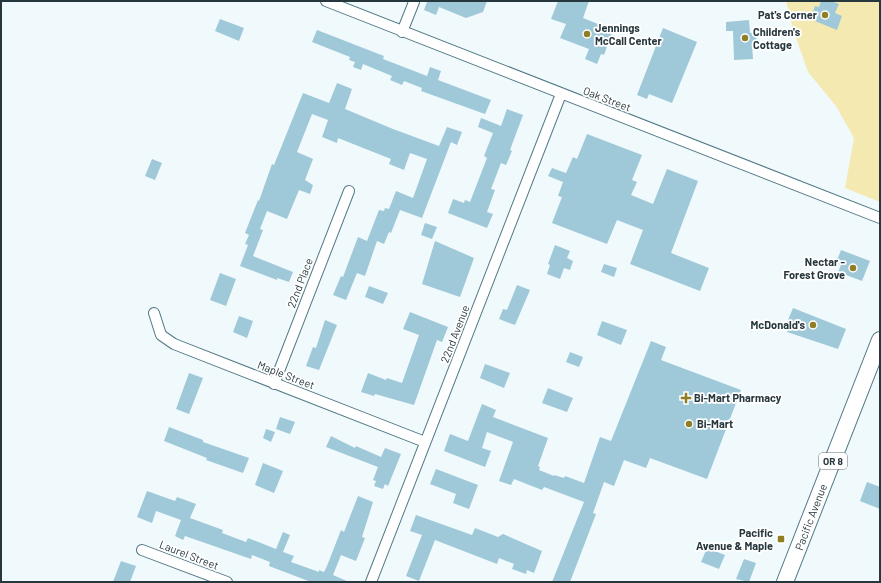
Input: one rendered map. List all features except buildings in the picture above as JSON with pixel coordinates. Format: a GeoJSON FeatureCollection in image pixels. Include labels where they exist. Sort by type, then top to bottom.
{"type":"FeatureCollection","features":[{"type":"Feature","properties":{"kind":"main road","name":"Pacific Avenue"},"geometry":{"type":"LineString","coordinates":[[785,582],[880,340]]}},
{"type":"Feature","properties":{"kind":"street","name":"Oak Street"},"geometry":{"type":"LineString","coordinates":[[326,1],[560,94],[880,218]]}},
{"type":"Feature","properties":{"kind":"street"},"geometry":{"type":"LineString","coordinates":[[402,32],[414,2],[413,1]]}},
{"type":"Feature","properties":{"kind":"street","name":"22nd Avenue"},"geometry":{"type":"LineString","coordinates":[[371,582],[560,94]]}},
{"type":"Feature","properties":{"kind":"street","name":"22nd Place"},"geometry":{"type":"LineString","coordinates":[[274,384],[349,191]]}},
{"type":"Feature","properties":{"kind":"street","name":"Maple Street"},"geometry":{"type":"LineString","coordinates":[[154,313],[161,335],[174,344],[425,442]]}},
{"type":"Feature","properties":{"kind":"street","name":"Laurel Street"},"geometry":{"type":"LineString","coordinates":[[142,550],[221,581]]}},
{"type":"Feature","properties":{"kind":"shaded area"},"geometry":{"type":"Polygon","coordinates":[[[786,1],[880,1],[880,202],[845,188],[854,138],[836,106],[808,72],[793,29],[786,1]]]}},
{"type":"Feature","properties":{"kind":"place","name":"Pat's Corner"},"geometry":{"type":"Point","coordinates":[825,15]}},
{"type":"Feature","properties":{"kind":"place","name":"Jennings McCall Center"},"geometry":{"type":"Point","coordinates":[587,34]}},
{"type":"Feature","properties":{"kind":"place","name":"Children's Cottage"},"geometry":{"type":"Point","coordinates":[745,38]}},
{"type":"Feature","properties":{"kind":"place","name":"Nectar - Forest Grove"},"geometry":{"type":"Point","coordinates":[853,268]}},
{"type":"Feature","properties":{"kind":"place","name":"McDonald's"},"geometry":{"type":"Point","coordinates":[813,325]}},
{"type":"Feature","properties":{"kind":"place","name":"Bi-Mart Pharmacy"},"geometry":{"type":"Point","coordinates":[686,398]}},
{"type":"Feature","properties":{"kind":"place","name":"Bi-Mart"},"geometry":{"type":"Point","coordinates":[689,424]}},
{"type":"Feature","properties":{"kind":"place","name":"Pacific Avenue & Maple"},"geometry":{"type":"Point","coordinates":[781,539]}}]}
